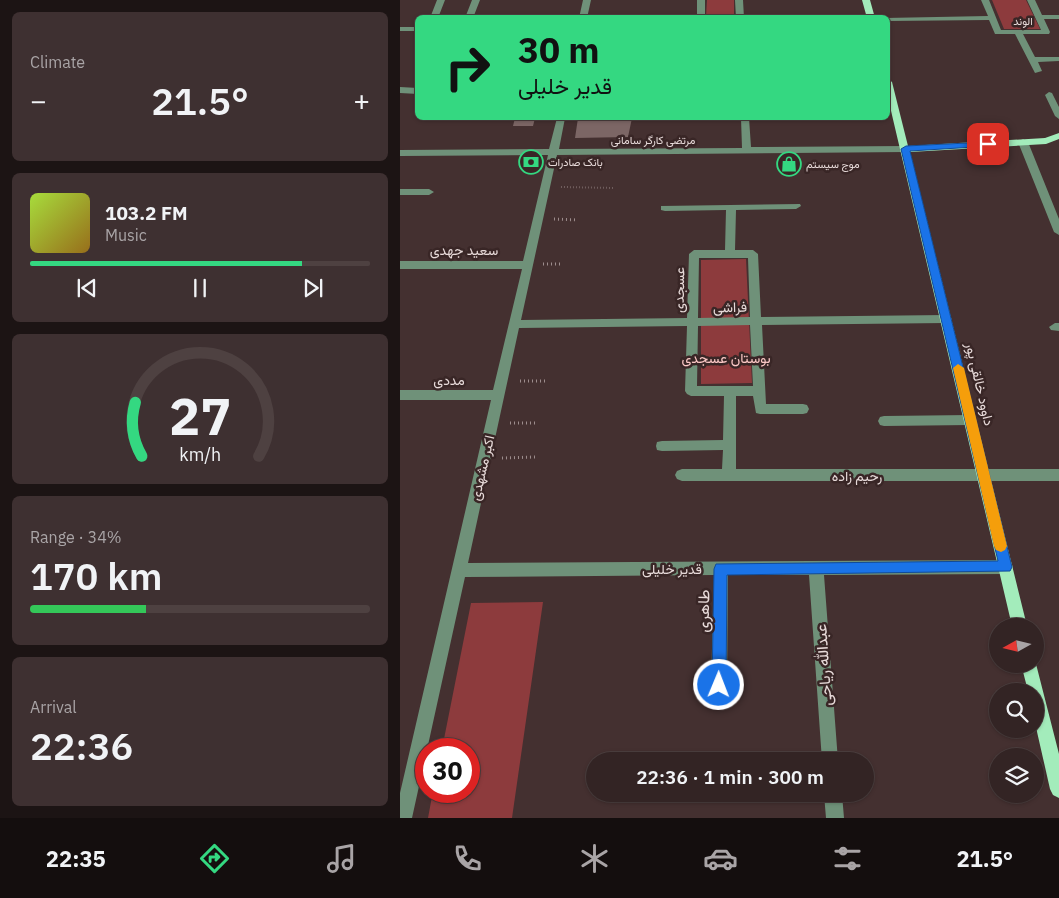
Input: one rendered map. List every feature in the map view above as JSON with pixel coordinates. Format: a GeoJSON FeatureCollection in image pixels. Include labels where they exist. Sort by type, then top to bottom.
{"type":"FeatureCollection","features":[{"type":"Feature","properties":{"kind":"main road"},"geometry":{"type":"LineString","coordinates":[[866,0],[869,15]]}},
{"type":"Feature","properties":{"kind":"main road","name":"داوود خالقی پور"},"geometry":{"type":"LineString","coordinates":[[890,89],[906,149],[1018,618]]}},
{"type":"Feature","properties":{"kind":"main road"},"geometry":{"type":"LineString","coordinates":[[906,149],[1046,141],[1059,136]]}},
{"type":"Feature","properties":{"kind":"main road"},"geometry":{"type":"LineString","coordinates":[[1031,673],[1059,789]]}},
{"type":"Feature","properties":{"kind":"street"},"geometry":{"type":"LineString","coordinates":[[435,15],[441,0]]}},
{"type":"Feature","properties":{"kind":"street"},"geometry":{"type":"LineString","coordinates":[[470,15],[476,0]]}},
{"type":"Feature","properties":{"kind":"street"},"geometry":{"type":"LineString","coordinates":[[584,15],[587,0]]}},
{"type":"Feature","properties":{"kind":"street"},"geometry":{"type":"LineString","coordinates":[[700,15],[701,0]]}},
{"type":"Feature","properties":{"kind":"street"},"geometry":{"type":"LineString","coordinates":[[739,0],[740,15]]}},
{"type":"Feature","properties":{"kind":"street","name":"الوند"},"geometry":{"type":"LineString","coordinates":[[986,0],[998,32],[1046,32],[1031,0]]}},
{"type":"Feature","properties":{"kind":"street"},"geometry":{"type":"LineString","coordinates":[[1039,17],[1059,17]]}},
{"type":"Feature","properties":{"kind":"street"},"geometry":{"type":"LineString","coordinates":[[890,19],[993,18]]}},
{"type":"Feature","properties":{"kind":"street"},"geometry":{"type":"LineString","coordinates":[[400,29],[415,29]]}},
{"type":"Feature","properties":{"kind":"street"},"geometry":{"type":"LineString","coordinates":[[1018,32],[1038,71]]}},
{"type":"Feature","properties":{"kind":"street"},"geometry":{"type":"LineString","coordinates":[[1032,60],[1059,59]]}},
{"type":"Feature","properties":{"kind":"street"},"geometry":{"type":"LineString","coordinates":[[400,90],[415,91]]}},
{"type":"Feature","properties":{"kind":"street"},"geometry":{"type":"LineString","coordinates":[[1049,95],[1059,116]]}},
{"type":"Feature","properties":{"kind":"street","name":"اکبر مشهدی"},"geometry":{"type":"LineString","coordinates":[[403,818],[404,798],[459,570],[561,120]]}},
{"type":"Feature","properties":{"kind":"street"},"geometry":{"type":"LineString","coordinates":[[745,120],[747,150]]}},
{"type":"Feature","properties":{"kind":"street"},"geometry":{"type":"LineString","coordinates":[[1023,142],[1056,219],[1059,232]]}},
{"type":"Feature","properties":{"kind":"street","name":"مرتضی کارگر سامانی"},"geometry":{"type":"LineString","coordinates":[[400,153],[906,149]]}},
{"type":"Feature","properties":{"kind":"street"},"geometry":{"type":"LineString","coordinates":[[400,192],[429,192]]}},
{"type":"Feature","properties":{"kind":"street"},"geometry":{"type":"LineString","coordinates":[[665,208],[796,206]]}},
{"type":"Feature","properties":{"kind":"street"},"geometry":{"type":"LineString","coordinates":[[730,207],[730,254]]}},
{"type":"Feature","properties":{"kind":"street","name":"عسجدی"},"geometry":{"type":"LineString","coordinates":[[694,254],[752,254],[756,321],[759,390],[691,391],[694,254]]}},
{"type":"Feature","properties":{"kind":"street","name":"سعید جهدی"},"geometry":{"type":"LineString","coordinates":[[400,265],[528,265]]}},
{"type":"Feature","properties":{"kind":"street","name":"فراشی"},"geometry":{"type":"LineString","coordinates":[[514,324],[946,319]]}},
{"type":"Feature","properties":{"kind":"street"},"geometry":{"type":"LineString","coordinates":[[759,390],[760,409],[803,409]]}},
{"type":"Feature","properties":{"kind":"street"},"geometry":{"type":"LineString","coordinates":[[729,476],[730,391]]}},
{"type":"Feature","properties":{"kind":"street","name":"مددی"},"geometry":{"type":"LineString","coordinates":[[400,395],[498,395]]}},
{"type":"Feature","properties":{"kind":"street"},"geometry":{"type":"LineString","coordinates":[[884,421],[970,420]]}},
{"type":"Feature","properties":{"kind":"street"},"geometry":{"type":"LineString","coordinates":[[662,446],[730,445]]}},
{"type":"Feature","properties":{"kind":"street","name":"رحیم زاده"},"geometry":{"type":"LineString","coordinates":[[682,475],[1059,475]]}},
{"type":"Feature","properties":{"kind":"street","name":"قدیر خلیلی"},"geometry":{"type":"LineString","coordinates":[[459,570],[1006,567]]}},
{"type":"Feature","properties":{"kind":"street","name":"عبدالله ریاحی"},"geometry":{"type":"LineString","coordinates":[[816,568],[829,752]]}},
{"type":"Feature","properties":{"kind":"street","name":"طاهری"},"geometry":{"type":"LineString","coordinates":[[719,685],[721,569]]}},
{"type":"Feature","properties":{"kind":"street"},"geometry":{"type":"LineString","coordinates":[[834,802],[835,818]]}},
{"type":"Feature","properties":{"kind":"path"},"geometry":{"type":"LineString","coordinates":[[545,187],[614,188]]}},
{"type":"Feature","properties":{"kind":"path"},"geometry":{"type":"LineString","coordinates":[[538,219],[578,220]]}},
{"type":"Feature","properties":{"kind":"path"},"geometry":{"type":"LineString","coordinates":[[502,381],[546,381]]}},
{"type":"Feature","properties":{"kind":"path"},"geometry":{"type":"LineString","coordinates":[[492,423],[538,422]]}},
{"type":"Feature","properties":{"kind":"path"},"geometry":{"type":"LineString","coordinates":[[484,459],[535,457]]}},
{"type":"Feature","properties":{"kind":"green space"},"geometry":{"type":"Polygon","coordinates":[[[707,0],[734,0],[734,15],[706,15],[707,0]]]}},
{"type":"Feature","properties":{"kind":"green space"},"geometry":{"type":"Polygon","coordinates":[[[992,0],[1026,0],[1040,29],[1004,29],[992,0]]]}},
{"type":"Feature","properties":{"kind":"green space","name":"بوستان عسجدی"},"geometry":{"type":"Polygon","coordinates":[[[746,259],[752,383],[701,384],[701,260],[746,259]]]}},
{"type":"Feature","properties":{"kind":"green space"},"geometry":{"type":"Polygon","coordinates":[[[543,602],[512,818],[428,818],[431,803],[480,803],[480,738],[444,738],[471,603],[543,602]]]}},
{"type":"Feature","properties":{"kind":"building"},"geometry":{"type":"Polygon","coordinates":[[[514,120],[534,120],[533,126],[513,126],[514,120]]]}},
{"type":"Feature","properties":{"kind":"building"},"geometry":{"type":"Polygon","coordinates":[[[578,120],[632,120],[628,137],[575,138],[578,120]]]}},
{"type":"Feature","properties":{"kind":"slow traffic"},"geometry":{"type":"LineString","coordinates":[[958,368],[1001,546]]}},
{"type":"Feature","properties":{"kind":"place","name":"بانک صادرات"},"geometry":{"type":"Point","coordinates":[531,162]}},
{"type":"Feature","properties":{"kind":"place","name":"موج سیستم"},"geometry":{"type":"Point","coordinates":[789,164]}},
{"type":"Feature","properties":{"kind":"route"},"geometry":{"type":"LineString","coordinates":[[719,685],[721,569],[1006,567],[906,149],[988,144]]}}]}
